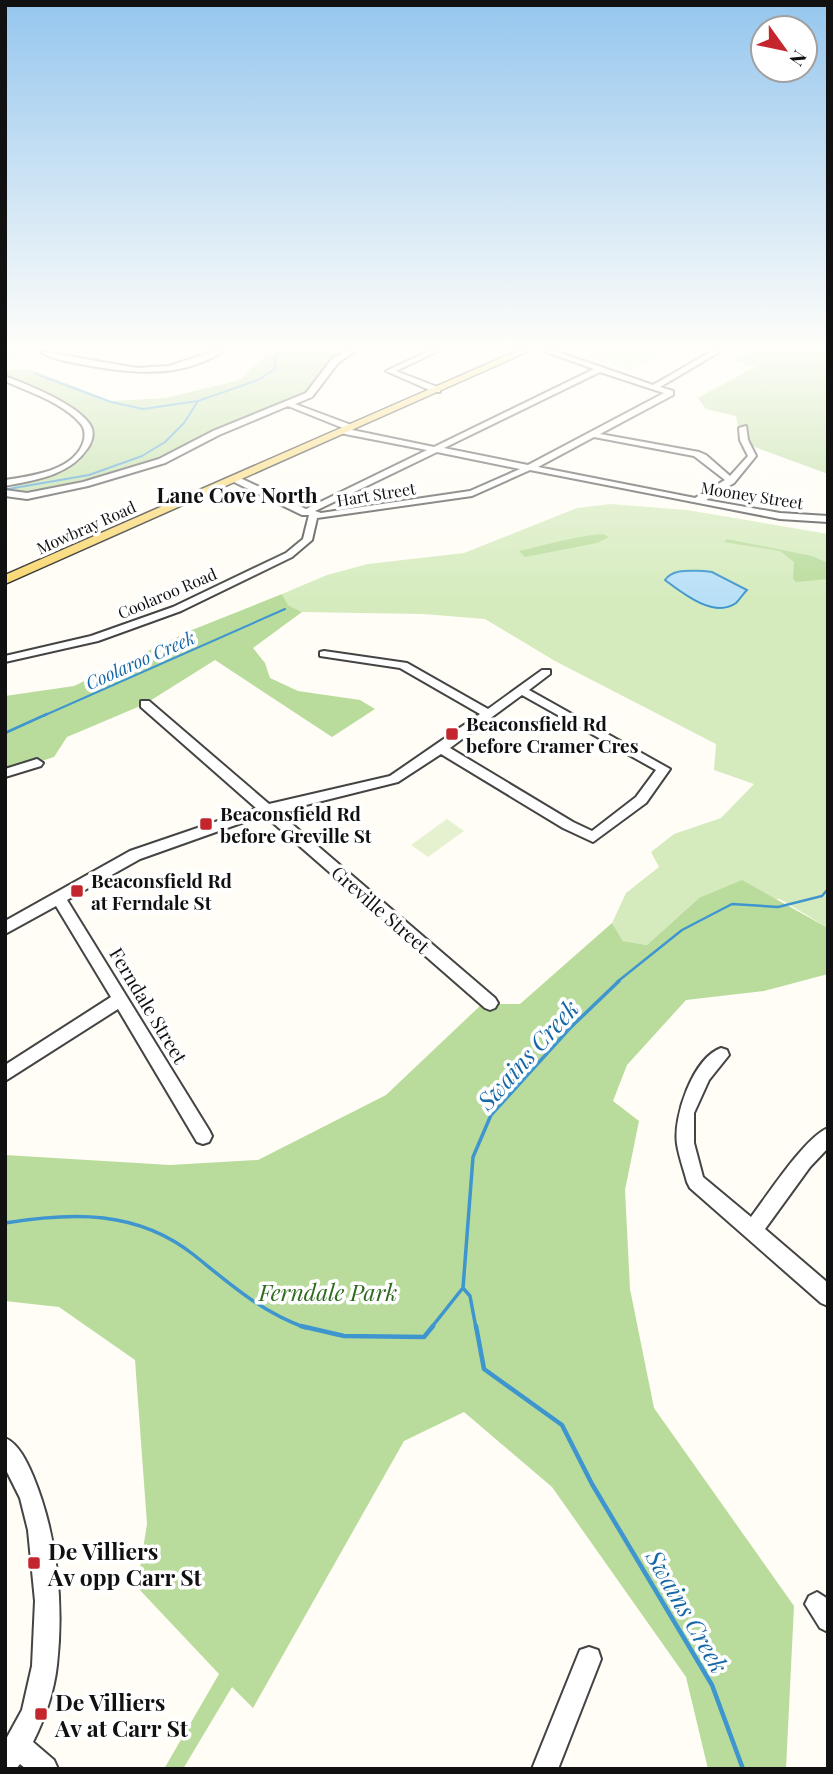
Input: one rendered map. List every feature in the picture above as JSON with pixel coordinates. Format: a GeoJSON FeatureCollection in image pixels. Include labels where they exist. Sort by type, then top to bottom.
{"type":"FeatureCollection","features":[{"type":"Feature","properties":{"kind":"main road","name":"Mowbray Road"},"geometry":{"type":"LineString","coordinates":[[5,580],[338,434]]}},
{"type":"Feature","properties":{"kind":"street"},"geometry":{"type":"LineString","coordinates":[[5,483],[43,474],[68,464],[83,449],[88,434]]}},
{"type":"Feature","properties":{"kind":"street"},"geometry":{"type":"LineString","coordinates":[[5,493],[27,496],[62,489],[162,461],[214,434]]}},
{"type":"Feature","properties":{"kind":"street","name":"Mooney Street"},"geometry":{"type":"LineString","coordinates":[[363,434],[432,450],[696,501],[780,516],[828,519]]}},
{"type":"Feature","properties":{"kind":"street"},"geometry":{"type":"LineString","coordinates":[[235,479],[309,514],[466,434]]}},
{"type":"Feature","properties":{"kind":"street"},"geometry":{"type":"LineString","coordinates":[[696,501],[731,481],[752,456],[743,434]]}},
{"type":"Feature","properties":{"kind":"street"},"geometry":{"type":"LineString","coordinates":[[594,435],[696,454],[731,481]]}},
{"type":"Feature","properties":{"kind":"street","name":"Hart Street"},"geometry":{"type":"LineString","coordinates":[[309,514],[472,493],[594,435]]}},
{"type":"Feature","properties":{"kind":"street","name":"Coolaroo Road"},"geometry":{"type":"LineString","coordinates":[[5,659],[94,639],[177,609],[289,555],[307,540],[309,514]]}},
{"type":"Feature","properties":{"kind":"street"},"geometry":{"type":"LineString","coordinates":[[324,653],[403,665],[488,714]]}},
{"type":"Feature","properties":{"kind":"street"},"geometry":{"type":"LineString","coordinates":[[5,928],[135,855],[268,810],[385,782],[403,775],[546,672]]}},
{"type":"Feature","properties":{"kind":"street"},"geometry":{"type":"LineString","coordinates":[[441,748],[568,825],[593,837],[641,800],[664,769],[521,691]]}},
{"type":"Feature","properties":{"kind":"street","name":"Greville Street"},"geometry":{"type":"LineString","coordinates":[[145,704],[490,1003]]}},
{"type":"Feature","properties":{"kind":"street"},"geometry":{"type":"LineString","coordinates":[[5,773],[37,763]]}},
{"type":"Feature","properties":{"kind":"street","name":"Ferndale Street"},"geometry":{"type":"LineString","coordinates":[[58,897],[203,1136]]}},
{"type":"Feature","properties":{"kind":"street"},"geometry":{"type":"LineString","coordinates":[[5,1074],[121,999]]}},
{"type":"Feature","properties":{"kind":"street"},"geometry":{"type":"LineString","coordinates":[[721,1055],[703,1075],[685,1113],[685,1143],[696,1182],[828,1296]]}},
{"type":"Feature","properties":{"kind":"street"},"geometry":{"type":"LineString","coordinates":[[752,1231],[804,1161],[828,1136]]}},
{"type":"Feature","properties":{"kind":"street"},"geometry":{"type":"LineString","coordinates":[[5,1449],[20,1470],[38,1522],[47,1621],[46,1657],[40,1691],[12,1754],[45,1769]]}},
{"type":"Feature","properties":{"kind":"street"},"geometry":{"type":"LineString","coordinates":[[545,1769],[589,1659]]}},
{"type":"Feature","properties":{"kind":"green space"},"geometry":{"type":"Polygon","coordinates":[[[91,434],[207,434],[149,463],[27,494],[9,490],[74,462],[93,443],[91,434]]]}},
{"type":"Feature","properties":{"kind":"green space"},"geometry":{"type":"Polygon","coordinates":[[[739,434],[828,434],[828,474],[741,442],[739,434]]]}},
{"type":"Feature","properties":{"kind":"green space"},"geometry":{"type":"Polygon","coordinates":[[[611,504],[687,510],[828,534],[828,928],[780,899],[699,898],[647,945],[623,941],[612,923],[626,893],[659,867],[651,852],[674,834],[721,818],[754,784],[714,770],[716,744],[555,661],[485,619],[423,614],[302,612],[288,605],[282,594],[327,575],[368,564],[464,553],[577,508],[611,504]]]}},
{"type":"Feature","properties":{"kind":"green space"},"geometry":{"type":"Polygon","coordinates":[[[603,534],[609,537],[597,543],[525,557],[519,551],[571,539],[603,534]]]}},
{"type":"Feature","properties":{"kind":"green space"},"geometry":{"type":"Polygon","coordinates":[[[727,539],[812,556],[828,563],[828,579],[796,582],[793,579],[794,562],[780,551],[724,542],[727,539]]]}},
{"type":"Feature","properties":{"kind":"green space"},"geometry":{"type":"Polygon","coordinates":[[[282,594],[288,605],[302,612],[253,648],[265,663],[270,678],[298,691],[360,700],[375,709],[332,737],[215,660],[145,704],[67,737],[54,757],[5,773],[5,696],[74,686],[192,630],[282,594]]]}},
{"type":"Feature","properties":{"kind":"green space"},"geometry":{"type":"Polygon","coordinates":[[[447,819],[464,831],[428,857],[411,845],[447,819]]]}},
{"type":"Feature","properties":{"kind":"green space","name":"Ferndale Park"},"geometry":{"type":"Polygon","coordinates":[[[742,880],[828,928],[828,974],[764,991],[686,1000],[627,1065],[613,1101],[639,1121],[625,1190],[630,1289],[654,1408],[794,1606],[786,1769],[708,1769],[686,1677],[552,1487],[464,1412],[404,1441],[253,1708],[232,1687],[183,1769],[164,1769],[219,1674],[137,1587],[147,1524],[135,1360],[59,1307],[5,1301],[5,1155],[170,1165],[258,1160],[386,1095],[482,1004],[520,1004],[612,923],[623,941],[647,945],[699,898],[742,880]]]}},
{"type":"Feature","properties":{"kind":"water"},"geometry":{"type":"Polygon","coordinates":[[[677,572],[712,572],[747,590],[736,603],[718,608],[698,602],[665,580],[677,572]]]}},
{"type":"Feature","properties":{"kind":"waterway"},"geometry":{"type":"LineString","coordinates":[[8,489],[89,475],[142,456],[173,434]]}},
{"type":"Feature","properties":{"kind":"waterway","name":"Coolaroo Creek"},"geometry":{"type":"LineString","coordinates":[[43,716],[285,609]]}},
{"type":"Feature","properties":{"kind":"waterway","name":"Coolaroo Creek"},"geometry":{"type":"LineString","coordinates":[[5,733],[47,714]]}},
{"type":"Feature","properties":{"kind":"waterway","name":"Swains Creek"},"geometry":{"type":"LineString","coordinates":[[617,982],[682,930],[732,904],[778,907],[822,896],[828,889]]}},
{"type":"Feature","properties":{"kind":"waterway","name":"Swains Creek"},"geometry":{"type":"LineString","coordinates":[[476,1328],[470,1296],[463,1288],[473,1157],[491,1115],[570,1028],[619,981]]}},
{"type":"Feature","properties":{"kind":"waterway"},"geometry":{"type":"LineString","coordinates":[[5,1223],[80,1216],[127,1222],[150,1229],[194,1255],[260,1306],[302,1326]]}},
{"type":"Feature","properties":{"kind":"waterway"},"geometry":{"type":"LineString","coordinates":[[431,1328],[462,1289]]}},
{"type":"Feature","properties":{"kind":"waterway"},"geometry":{"type":"LineString","coordinates":[[302,1326],[344,1336],[424,1337],[433,1326]]}},
{"type":"Feature","properties":{"kind":"waterway"},"geometry":{"type":"LineString","coordinates":[[302,1326],[306,1328]]}},
{"type":"Feature","properties":{"kind":"waterway","name":"Swains Creek"},"geometry":{"type":"LineString","coordinates":[[476,1326],[484,1369],[562,1425],[592,1484],[712,1685],[743,1769]]}},
{"type":"Feature","properties":{"kind":"place","name":"Beaconsfield Rd before Cramer Cres"},"geometry":{"type":"Point","coordinates":[452,734]}},
{"type":"Feature","properties":{"kind":"place","name":"Beaconsfield Rd before Greville St"},"geometry":{"type":"Point","coordinates":[206,824]}},
{"type":"Feature","properties":{"kind":"place","name":"Beaconsfield Rd at Ferndale St"},"geometry":{"type":"Point","coordinates":[77,891]}},
{"type":"Feature","properties":{"kind":"place","name":"De Villiers Av opp Carr St"},"geometry":{"type":"Point","coordinates":[34,1563]}},
{"type":"Feature","properties":{"kind":"place","name":"De Villiers Av at Carr St"},"geometry":{"type":"Point","coordinates":[41,1714]}},
{"type":"Feature","properties":{"kind":"district","name":"Lane Cove North"},"geometry":{"type":"Point","coordinates":[237,494]}}]}
